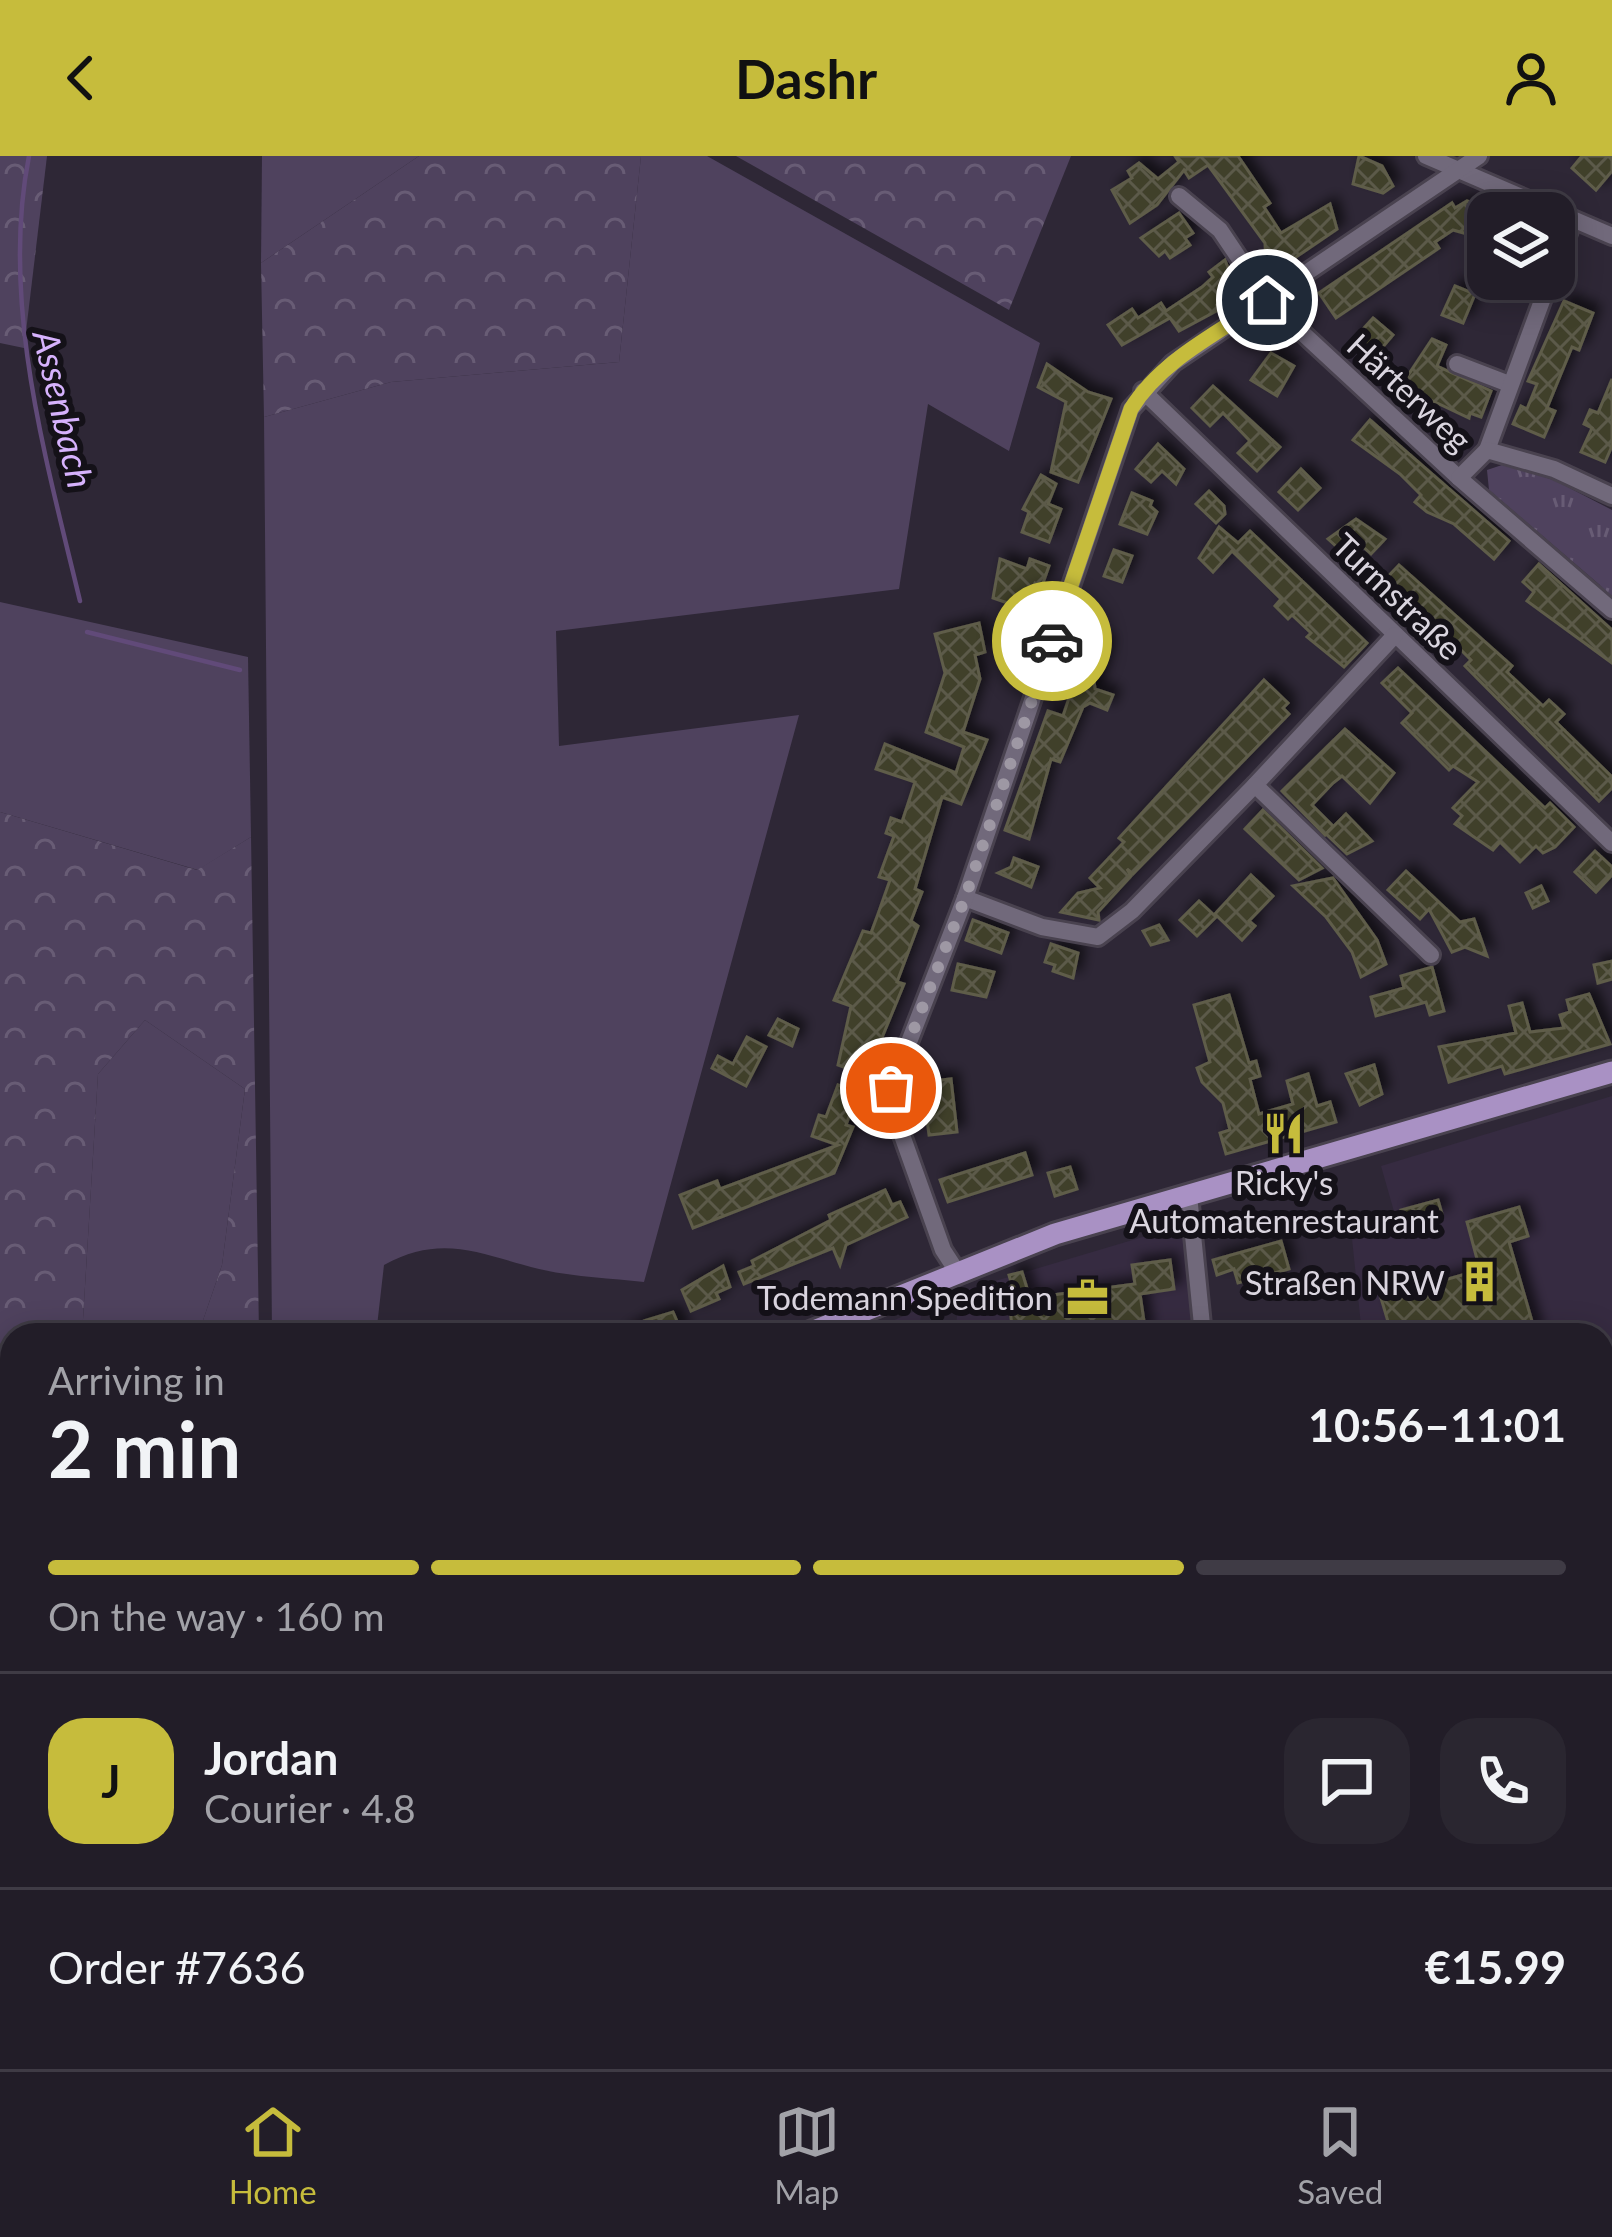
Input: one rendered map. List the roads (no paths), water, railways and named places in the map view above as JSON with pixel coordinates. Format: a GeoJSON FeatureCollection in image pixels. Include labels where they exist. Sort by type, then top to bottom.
{"type":"FeatureCollection","features":[{"type":"Feature","properties":{"kind":"main road"},"geometry":{"type":"LineString","coordinates":[[832,1323],[956,1270],[1189,1195],[1612,1072]]}},
{"type":"Feature","properties":{"kind":"street"},"geometry":{"type":"LineString","coordinates":[[1426,156],[1505,192]]}},
{"type":"Feature","properties":{"kind":"street"},"geometry":{"type":"LineString","coordinates":[[956,1270],[943,1250],[888,1096],[965,898],[1131,409],[1142,391],[1173,363],[1479,156]]}},
{"type":"Feature","properties":{"kind":"street","name":"Härterweg"},"geometry":{"type":"LineString","coordinates":[[1179,196],[1220,230],[1267,300],[1459,478],[1612,610]]}},
{"type":"Feature","properties":{"kind":"street"},"geometry":{"type":"LineString","coordinates":[[1575,220],[1612,236]]}},
{"type":"Feature","properties":{"kind":"street","name":"Härterweg"},"geometry":{"type":"LineString","coordinates":[[1459,478],[1487,450],[1542,300]]}},
{"type":"Feature","properties":{"kind":"street","name":"Härterweg"},"geometry":{"type":"LineString","coordinates":[[1457,364],[1509,384]]}},
{"type":"Feature","properties":{"kind":"street","name":"Turmstraße"},"geometry":{"type":"LineString","coordinates":[[1142,391],[1612,843]]}},
{"type":"Feature","properties":{"kind":"street","name":"Härterweg"},"geometry":{"type":"LineString","coordinates":[[1487,450],[1554,469],[1611,493]]}},
{"type":"Feature","properties":{"kind":"street"},"geometry":{"type":"LineString","coordinates":[[965,898],[1060,932],[1098,937],[1132,911],[1256,785],[1395,635]]}},
{"type":"Feature","properties":{"kind":"street"},"geometry":{"type":"LineString","coordinates":[[1256,785],[1431,955]]}},
{"type":"Feature","properties":{"kind":"street"},"geometry":{"type":"LineString","coordinates":[[1189,1195],[1202,1323]]}},
{"type":"Feature","properties":{"kind":"waterway","name":"Assenbach"},"geometry":{"type":"LineString","coordinates":[[29,156],[21,211],[23,324],[41,436],[80,601]]}},
{"type":"Feature","properties":{"kind":"waterway","name":"Assenbach"},"geometry":{"type":"LineString","coordinates":[[87,632],[240,670]]}},
{"type":"Feature","properties":{"kind":"place","name":"Ricky's Automatenrestaurant"},"geometry":{"type":"Point","coordinates":[1284,1134]}},
{"type":"Feature","properties":{"kind":"place","name":"Straßen NRW"},"geometry":{"type":"Point","coordinates":[1479,1282]}},
{"type":"Feature","properties":{"kind":"place","name":"Todemann Spedition"},"geometry":{"type":"Point","coordinates":[1087,1297]}}]}
